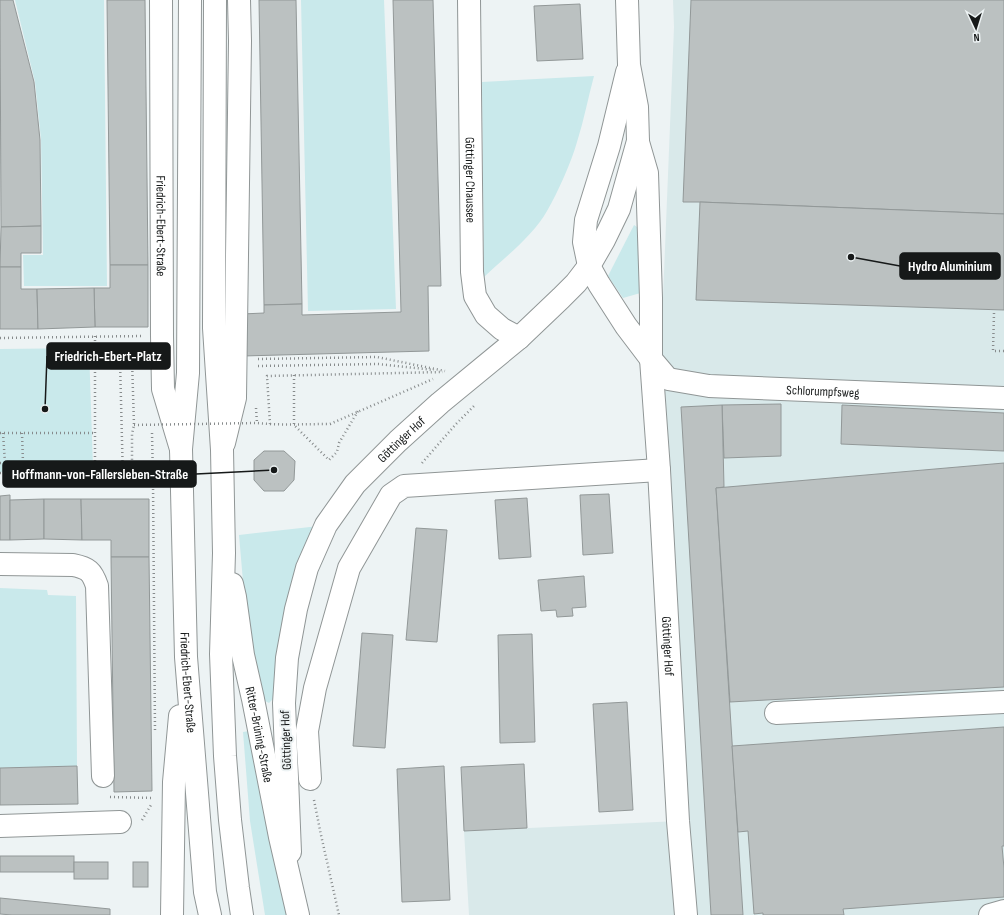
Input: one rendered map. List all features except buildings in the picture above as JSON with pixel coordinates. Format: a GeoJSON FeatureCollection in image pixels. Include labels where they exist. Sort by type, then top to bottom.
{"type":"FeatureCollection","features":[{"type":"Feature","properties":{"kind":"street","name":"Friedrich-Ebert-Straße"},"geometry":{"type":"LineString","coordinates":[[161,0],[163,389],[181,449]]}},
{"type":"Feature","properties":{"kind":"street","name":"Friedrich-Ebert-Straße"},"geometry":{"type":"LineString","coordinates":[[190,0],[188,373],[181,449],[186,657],[205,892],[210,915]]}},
{"type":"Feature","properties":{"kind":"street"},"geometry":{"type":"LineString","coordinates":[[215,0],[214,328],[222,450],[224,554],[220,654],[230,820],[242,915]]}},
{"type":"Feature","properties":{"kind":"street"},"geometry":{"type":"LineString","coordinates":[[222,450],[235,398],[240,40],[239,0]]}},
{"type":"Feature","properties":{"kind":"street","name":"Göttinger Chaussee"},"geometry":{"type":"LineString","coordinates":[[469,0],[472,272],[475,296],[486,316],[502,329],[519,338]]}},
{"type":"Feature","properties":{"kind":"street"},"geometry":{"type":"LineString","coordinates":[[627,0],[629,65],[637,107],[638,141],[647,173],[651,298],[651,359]]}},
{"type":"Feature","properties":{"kind":"street"},"geometry":{"type":"LineString","coordinates":[[215,38],[240,40]]}},
{"type":"Feature","properties":{"kind":"street"},"geometry":{"type":"LineString","coordinates":[[629,65],[609,146],[586,220],[584,242],[589,266],[598,284],[623,322],[651,359]]}},
{"type":"Feature","properties":{"kind":"street"},"geometry":{"type":"LineString","coordinates":[[589,266],[619,209],[638,141]]}},
{"type":"Feature","properties":{"kind":"street","name":"Göttinger Hof"},"geometry":{"type":"LineString","coordinates":[[291,883],[284,703],[287,658],[296,609],[307,568],[326,525],[355,484],[398,441],[440,403],[519,338],[571,288],[589,266]]}},
{"type":"Feature","properties":{"kind":"street","name":"Göttinger Hof"},"geometry":{"type":"LineString","coordinates":[[651,359],[659,470],[678,821],[686,915]]}},
{"type":"Feature","properties":{"kind":"street","name":"Schlorumpfsweg"},"geometry":{"type":"LineString","coordinates":[[651,359],[668,379],[709,386],[1004,398]]}},
{"type":"Feature","properties":{"kind":"street","name":"Göttinger Hof"},"geometry":{"type":"LineString","coordinates":[[310,779],[307,731],[317,681],[350,568],[391,495],[404,486],[659,470]]}},
{"type":"Feature","properties":{"kind":"street","name":"Ritter-Brüning-Straße"},"geometry":{"type":"LineString","coordinates":[[224,554],[235,597],[243,655],[280,837],[298,915]]}},
{"type":"Feature","properties":{"kind":"street"},"geometry":{"type":"LineString","coordinates":[[0,564],[73,565],[83,567],[93,576],[97,586],[106,784]]}},
{"type":"Feature","properties":{"kind":"street"},"geometry":{"type":"LineString","coordinates":[[172,915],[174,782],[186,657]]}},
{"type":"Feature","properties":{"kind":"street"},"geometry":{"type":"LineString","coordinates":[[776,713],[1004,702]]}},
{"type":"Feature","properties":{"kind":"street"},"geometry":{"type":"LineString","coordinates":[[0,826],[120,822]]}},
{"type":"Feature","properties":{"kind":"street"},"geometry":{"type":"LineString","coordinates":[[990,915],[1004,911]]}},
{"type":"Feature","properties":{"kind":"path"},"geometry":{"type":"LineString","coordinates":[[994,313],[993,351],[1004,351]]}},
{"type":"Feature","properties":{"kind":"path"},"geometry":{"type":"LineString","coordinates":[[95,336],[95,471]]}},
{"type":"Feature","properties":{"kind":"path"},"geometry":{"type":"LineString","coordinates":[[0,338],[162,336]]}},
{"type":"Feature","properties":{"kind":"path"},"geometry":{"type":"LineString","coordinates":[[253,360],[377,357],[450,372]]}},
{"type":"Feature","properties":{"kind":"path"},"geometry":{"type":"LineString","coordinates":[[123,481],[120,360],[132,360],[134,425],[132,434],[132,481]]}},
{"type":"Feature","properties":{"kind":"path"},"geometry":{"type":"LineString","coordinates":[[253,366],[378,364],[450,372]]}},
{"type":"Feature","properties":{"kind":"path"},"geometry":{"type":"LineString","coordinates":[[443,375],[450,372]]}},
{"type":"Feature","properties":{"kind":"path"},"geometry":{"type":"LineString","coordinates":[[270,424],[267,376],[450,372]]}},
{"type":"Feature","properties":{"kind":"path"},"geometry":{"type":"LineString","coordinates":[[294,375],[294,425],[329,460],[337,452],[339,443],[358,411]]}},
{"type":"Feature","properties":{"kind":"path"},"geometry":{"type":"LineString","coordinates":[[134,425],[257,423],[294,425],[330,424],[436,378]]}},
{"type":"Feature","properties":{"kind":"path"},"geometry":{"type":"LineString","coordinates":[[152,423],[155,734]]}},
{"type":"Feature","properties":{"kind":"path"},"geometry":{"type":"LineString","coordinates":[[0,464],[24,463],[22,432]]}},
{"type":"Feature","properties":{"kind":"path"},"geometry":{"type":"LineString","coordinates":[[5,463],[2,433],[95,433]]}},
{"type":"Feature","properties":{"kind":"path"},"geometry":{"type":"LineString","coordinates":[[123,467],[132,467]]}},
{"type":"Feature","properties":{"kind":"path"},"geometry":{"type":"LineString","coordinates":[[0,473],[95,471],[123,481],[153,480]]}},
{"type":"Feature","properties":{"kind":"path"},"geometry":{"type":"LineString","coordinates":[[310,779],[339,915]]}},
{"type":"Feature","properties":{"kind":"path"},"geometry":{"type":"LineString","coordinates":[[106,784],[108,797],[156,798]]}},
{"type":"Feature","properties":{"kind":"shaded area"},"geometry":{"type":"Polygon","coordinates":[[[15,0],[104,0],[107,286],[24,286],[23,255],[43,255],[41,139],[35,82],[15,0]]]}},
{"type":"Feature","properties":{"kind":"shaded area"},"geometry":{"type":"Polygon","coordinates":[[[301,0],[384,0],[396,309],[308,311],[301,0]]]}},
{"type":"Feature","properties":{"kind":"shaded area"},"geometry":{"type":"Polygon","coordinates":[[[673,0],[1004,0],[1004,915],[469,915],[464,831],[678,821],[661,347],[674,27],[673,0]]]}},
{"type":"Feature","properties":{"kind":"shaded area"},"geometry":{"type":"Polygon","coordinates":[[[594,76],[582,126],[574,150],[564,177],[551,203],[541,220],[526,238],[484,277],[482,82],[594,76]]]}},
{"type":"Feature","properties":{"kind":"shaded area"},"geometry":{"type":"Polygon","coordinates":[[[634,225],[643,231],[644,292],[623,298],[608,276],[634,225]]]}},
{"type":"Feature","properties":{"kind":"shaded area"},"geometry":{"type":"Polygon","coordinates":[[[89,348],[93,468],[0,472],[0,349],[89,348]]]}},
{"type":"Feature","properties":{"kind":"shaded area"},"geometry":{"type":"Polygon","coordinates":[[[319,526],[275,697],[269,703],[261,699],[244,593],[239,535],[319,526]]]}},
{"type":"Feature","properties":{"kind":"shaded area"},"geometry":{"type":"Polygon","coordinates":[[[0,588],[47,590],[48,595],[76,596],[77,766],[0,768],[0,588]]]}},
{"type":"Feature","properties":{"kind":"shaded area"},"geometry":{"type":"Polygon","coordinates":[[[249,731],[289,915],[265,915],[250,821],[243,732],[249,731]]]}},
{"type":"Feature","properties":{"kind":"place","name":"Hydro Aluminium"},"geometry":{"type":"Point","coordinates":[851,257]}},
{"type":"Feature","properties":{"kind":"place","name":"Friedrich-Ebert-Platz"},"geometry":{"type":"Point","coordinates":[45,409]}},
{"type":"Feature","properties":{"kind":"place","name":"Hoffmann-von-Fallersleben-Straße"},"geometry":{"type":"Point","coordinates":[274,470]}}]}
